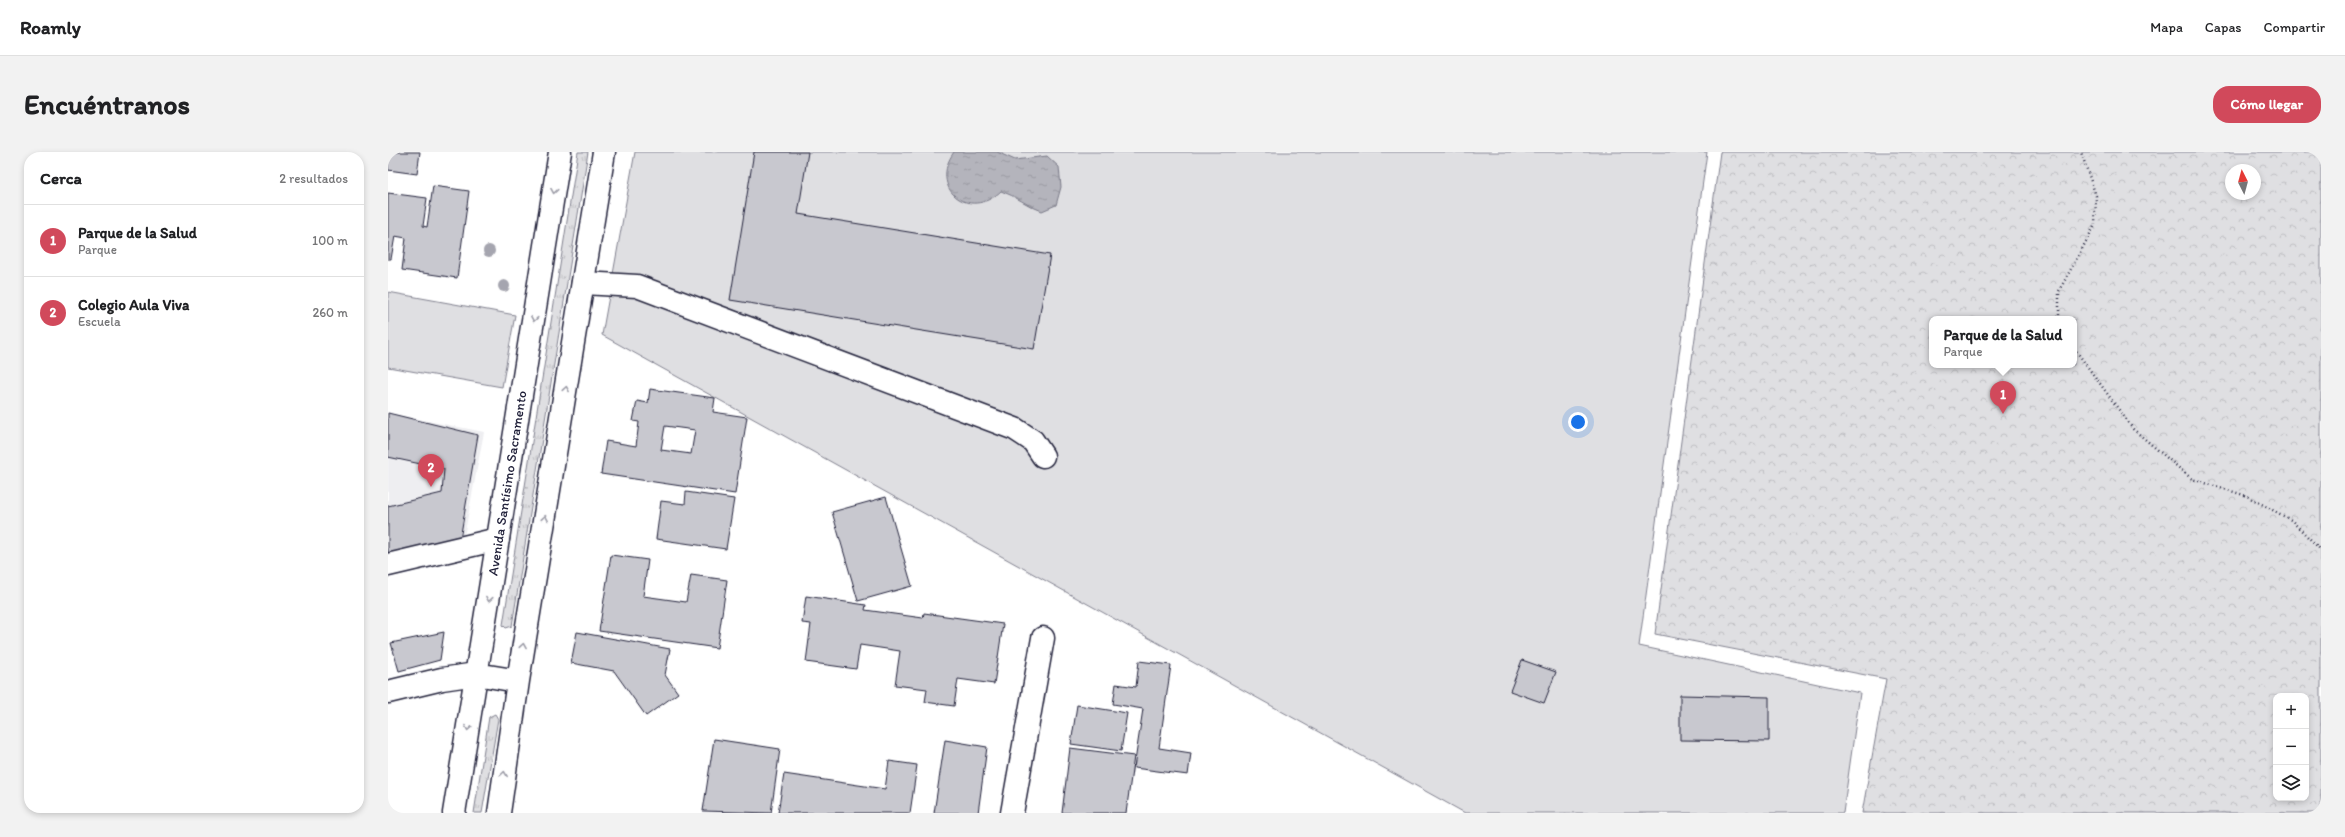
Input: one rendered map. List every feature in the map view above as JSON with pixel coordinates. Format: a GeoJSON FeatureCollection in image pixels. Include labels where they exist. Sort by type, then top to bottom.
{"type":"FeatureCollection","features":[{"type":"Feature","properties":{"kind":"main road","name":"Avenida Santísimo Sacramento"},"geometry":{"type":"LineString","coordinates":[[454,813],[560,152]]}},
{"type":"Feature","properties":{"kind":"main road"},"geometry":{"type":"LineString","coordinates":[[499,813],[518,681],[604,152]]}},
{"type":"Feature","properties":{"kind":"main road"},"geometry":{"type":"LineString","coordinates":[[583,283],[638,286],[1015,430],[1033,441],[1043,456]]}},
{"type":"Feature","properties":{"kind":"main road"},"geometry":{"type":"LineString","coordinates":[[388,565],[498,539]]}},
{"type":"Feature","properties":{"kind":"main road"},"geometry":{"type":"LineString","coordinates":[[1012,813],[1043,638]]}},
{"type":"Feature","properties":{"kind":"main road"},"geometry":{"type":"LineString","coordinates":[[388,692],[442,679],[476,674],[518,681]]}},
{"type":"Feature","properties":{"kind":"path"},"geometry":{"type":"LineString","coordinates":[[2059,316],[2059,291],[2096,225],[2096,196],[2081,152]]}},
{"type":"Feature","properties":{"kind":"path"},"geometry":{"type":"LineString","coordinates":[[2077,352],[2133,429],[2192,479],[2247,496],[2291,520],[2321,550]]}},
{"type":"Feature","properties":{"kind":"shaded area"},"geometry":{"type":"Polygon","coordinates":[[[388,413],[484,432],[463,542],[388,553],[388,413]]]}},
{"type":"Feature","properties":{"kind":"green space"},"geometry":{"type":"Polygon","coordinates":[[[578,152],[588,152],[512,626],[506,628],[503,625],[578,152]]]}},
{"type":"Feature","properties":{"kind":"green space"},"geometry":{"type":"Polygon","coordinates":[[[635,152],[1707,152],[1639,646],[1860,693],[1843,813],[1465,813],[602,335],[635,152]]]}},
{"type":"Feature","properties":{"kind":"green space"},"geometry":{"type":"Polygon","coordinates":[[[1720,152],[2321,152],[2321,813],[1862,813],[1886,679],[1655,634],[1720,152]]]}},
{"type":"Feature","properties":{"kind":"green space"},"geometry":{"type":"Polygon","coordinates":[[[388,292],[515,315],[502,387],[388,367],[388,292]]]}},
{"type":"Feature","properties":{"kind":"green space"},"geometry":{"type":"Polygon","coordinates":[[[495,714],[498,719],[482,813],[474,813],[489,717],[495,714]]]}},
{"type":"Feature","properties":{"kind":"water"},"geometry":{"type":"Polygon","coordinates":[[[954,152],[997,152],[1015,160],[1047,156],[1059,167],[1061,187],[1056,205],[1042,211],[1001,191],[989,200],[976,203],[965,202],[956,197],[949,188],[946,178],[947,165],[954,152]]]}},
{"type":"Feature","properties":{"kind":"building"},"geometry":{"type":"Polygon","coordinates":[[[388,152],[420,152],[417,174],[388,170],[388,152]]]}},
{"type":"Feature","properties":{"kind":"building"},"geometry":{"type":"Polygon","coordinates":[[[754,152],[808,152],[798,214],[1050,255],[1034,349],[730,300],[754,152]]]}},
{"type":"Feature","properties":{"kind":"building"},"geometry":{"type":"Polygon","coordinates":[[[433,186],[469,191],[457,278],[402,270],[406,238],[395,236],[391,259],[388,259],[388,193],[427,198],[423,226],[427,227],[433,186]]]}},
{"type":"Feature","properties":{"kind":"building"},"geometry":{"type":"Polygon","coordinates":[[[650,389],[715,398],[713,412],[747,417],[735,494],[601,474],[606,441],[636,446],[639,422],[633,421],[637,401],[648,403],[650,389]],[[665,426],[661,450],[691,454],[695,430],[665,426]]]}},
{"type":"Feature","properties":{"kind":"building"},"geometry":{"type":"Polygon","coordinates":[[[388,413],[478,435],[459,545],[388,561],[388,506],[442,493],[444,469],[388,457],[388,413]]]}},
{"type":"Feature","properties":{"kind":"building"},"geometry":{"type":"Polygon","coordinates":[[[686,492],[734,499],[726,549],[656,539],[661,501],[685,504],[686,492]]]}},
{"type":"Feature","properties":{"kind":"building"},"geometry":{"type":"Polygon","coordinates":[[[886,497],[912,586],[858,601],[832,512],[886,497]]]}},
{"type":"Feature","properties":{"kind":"building"},"geometry":{"type":"Polygon","coordinates":[[[611,555],[648,560],[643,596],[686,602],[691,575],[727,580],[717,648],[599,631],[611,555]]]}},
{"type":"Feature","properties":{"kind":"building"},"geometry":{"type":"Polygon","coordinates":[[[806,596],[866,605],[865,610],[923,618],[924,613],[1003,624],[994,684],[958,679],[954,706],[925,702],[927,689],[895,685],[900,651],[860,645],[856,669],[806,662],[811,624],[802,623],[806,596]]]}},
{"type":"Feature","properties":{"kind":"building"},"geometry":{"type":"Polygon","coordinates":[[[444,632],[440,660],[399,671],[391,643],[444,632]]]}},
{"type":"Feature","properties":{"kind":"building"},"geometry":{"type":"Polygon","coordinates":[[[577,632],[670,649],[665,675],[678,693],[646,716],[614,671],[571,663],[577,632]]]}},
{"type":"Feature","properties":{"kind":"building"},"geometry":{"type":"Polygon","coordinates":[[[1522,660],[1556,672],[1544,703],[1510,691],[1522,660]]]}},
{"type":"Feature","properties":{"kind":"building"},"geometry":{"type":"Polygon","coordinates":[[[1139,661],[1171,665],[1159,748],[1191,753],[1188,775],[1134,768],[1143,709],[1113,704],[1116,684],[1136,687],[1139,661]]]}},
{"type":"Feature","properties":{"kind":"building"},"geometry":{"type":"Polygon","coordinates":[[[1680,695],[1769,697],[1769,741],[1680,740],[1680,695]]]}},
{"type":"Feature","properties":{"kind":"building"},"geometry":{"type":"Polygon","coordinates":[[[1077,705],[1127,713],[1121,751],[1071,744],[1077,705]]]}},
{"type":"Feature","properties":{"kind":"building"},"geometry":{"type":"Polygon","coordinates":[[[714,739],[780,749],[771,813],[703,811],[714,739]]]}},
{"type":"Feature","properties":{"kind":"building"},"geometry":{"type":"Polygon","coordinates":[[[945,740],[987,747],[978,813],[934,813],[945,740]]]}},
{"type":"Feature","properties":{"kind":"building"},"geometry":{"type":"Polygon","coordinates":[[[1070,748],[1134,756],[1126,813],[1062,813],[1070,748]]]}},
{"type":"Feature","properties":{"kind":"building"},"geometry":{"type":"Polygon","coordinates":[[[889,761],[917,765],[910,813],[778,813],[784,774],[885,789],[889,761]]]}},
{"type":"Feature","properties":{"kind":"place","name":"Parque de la Salud"},"geometry":{"type":"Point","coordinates":[2003,414]}},
{"type":"Feature","properties":{"kind":"place","name":"Colegio Aula Viva"},"geometry":{"type":"Point","coordinates":[431,487]}}]}
